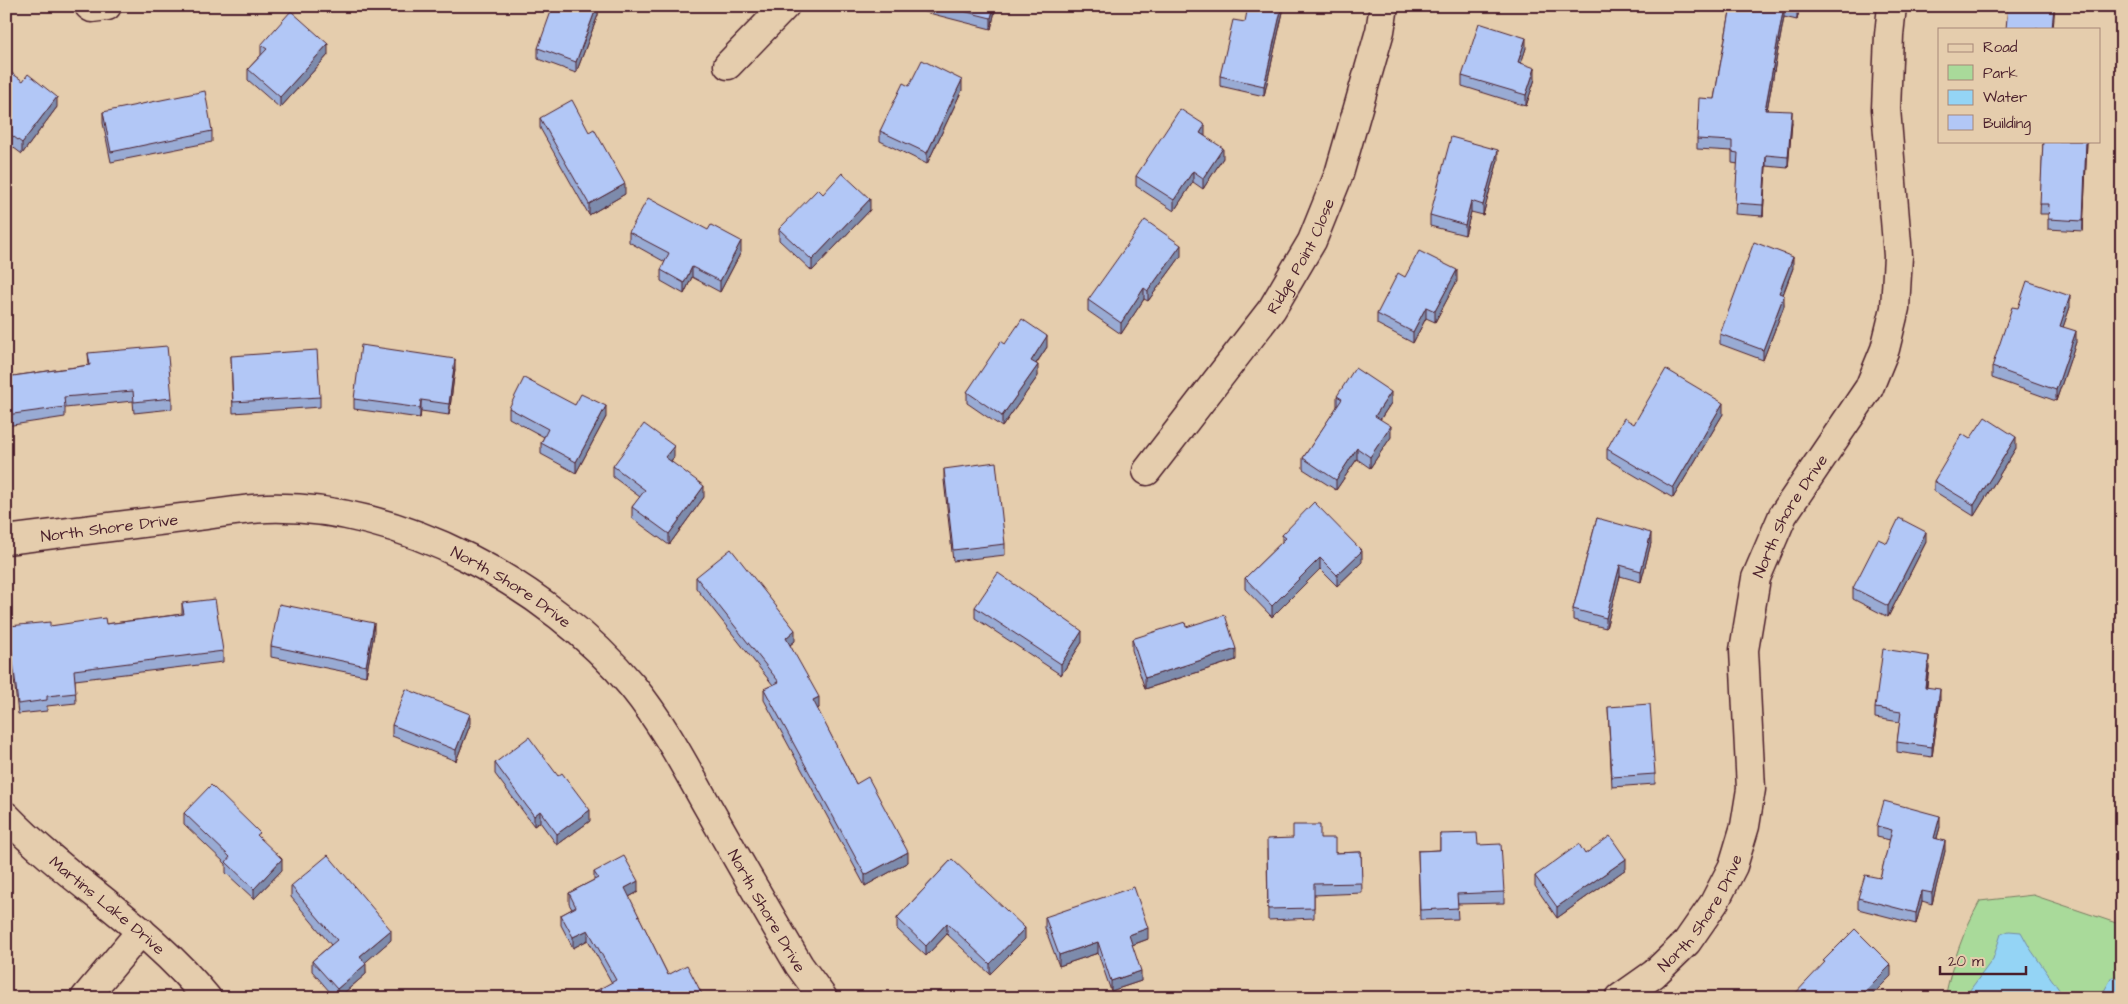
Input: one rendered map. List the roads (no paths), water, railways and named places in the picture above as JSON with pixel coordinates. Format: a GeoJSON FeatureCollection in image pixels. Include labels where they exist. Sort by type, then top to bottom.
{"type":"FeatureCollection","features":[{"type":"Feature","properties":{"kind":"street"},"geometry":{"type":"LineString","coordinates":[[89,6],[92,8],[107,6]]}},
{"type":"Feature","properties":{"kind":"street"},"geometry":{"type":"LineString","coordinates":[[728,65],[785,6]]}},
{"type":"Feature","properties":{"kind":"street","name":"Ridge Point Close"},"geometry":{"type":"LineString","coordinates":[[1147,471],[1272,309],[1312,241],[1339,174],[1380,31],[1384,6]]}},
{"type":"Feature","properties":{"kind":"street","name":"North Shore Drive"},"geometry":{"type":"LineString","coordinates":[[1620,998],[1654,974],[1687,942],[1714,904],[1733,866],[1745,826],[1751,789],[1744,650],[1756,578],[1783,515],[1869,388],[1885,349],[1895,308],[1898,256],[1886,109],[1892,6]]}},
{"type":"Feature","properties":{"kind":"street","name":"North Shore Drive"},"geometry":{"type":"LineString","coordinates":[[6,540],[267,508],[316,510],[365,518],[417,536],[451,548],[494,572],[563,619],[600,651],[634,688],[671,741],[798,965],[823,998]]}},
{"type":"Feature","properties":{"kind":"street","name":"Martins Lake Drive"},"geometry":{"type":"LineString","coordinates":[[6,816],[24,834],[141,931],[196,984],[207,998]]}},
{"type":"Feature","properties":{"kind":"street"},"geometry":{"type":"LineString","coordinates":[[85,998],[141,931]]}},
{"type":"Feature","properties":{"kind":"water"},"geometry":{"type":"Polygon","coordinates":[[[2009,931],[2021,932],[2031,950],[2065,998],[1964,998],[1993,959],[2001,934],[2009,931]]]}},
{"type":"Feature","properties":{"kind":"water"},"geometry":{"type":"Polygon","coordinates":[[[2112,977],[2122,978],[2122,998],[2100,998],[2112,977]]]}}]}
